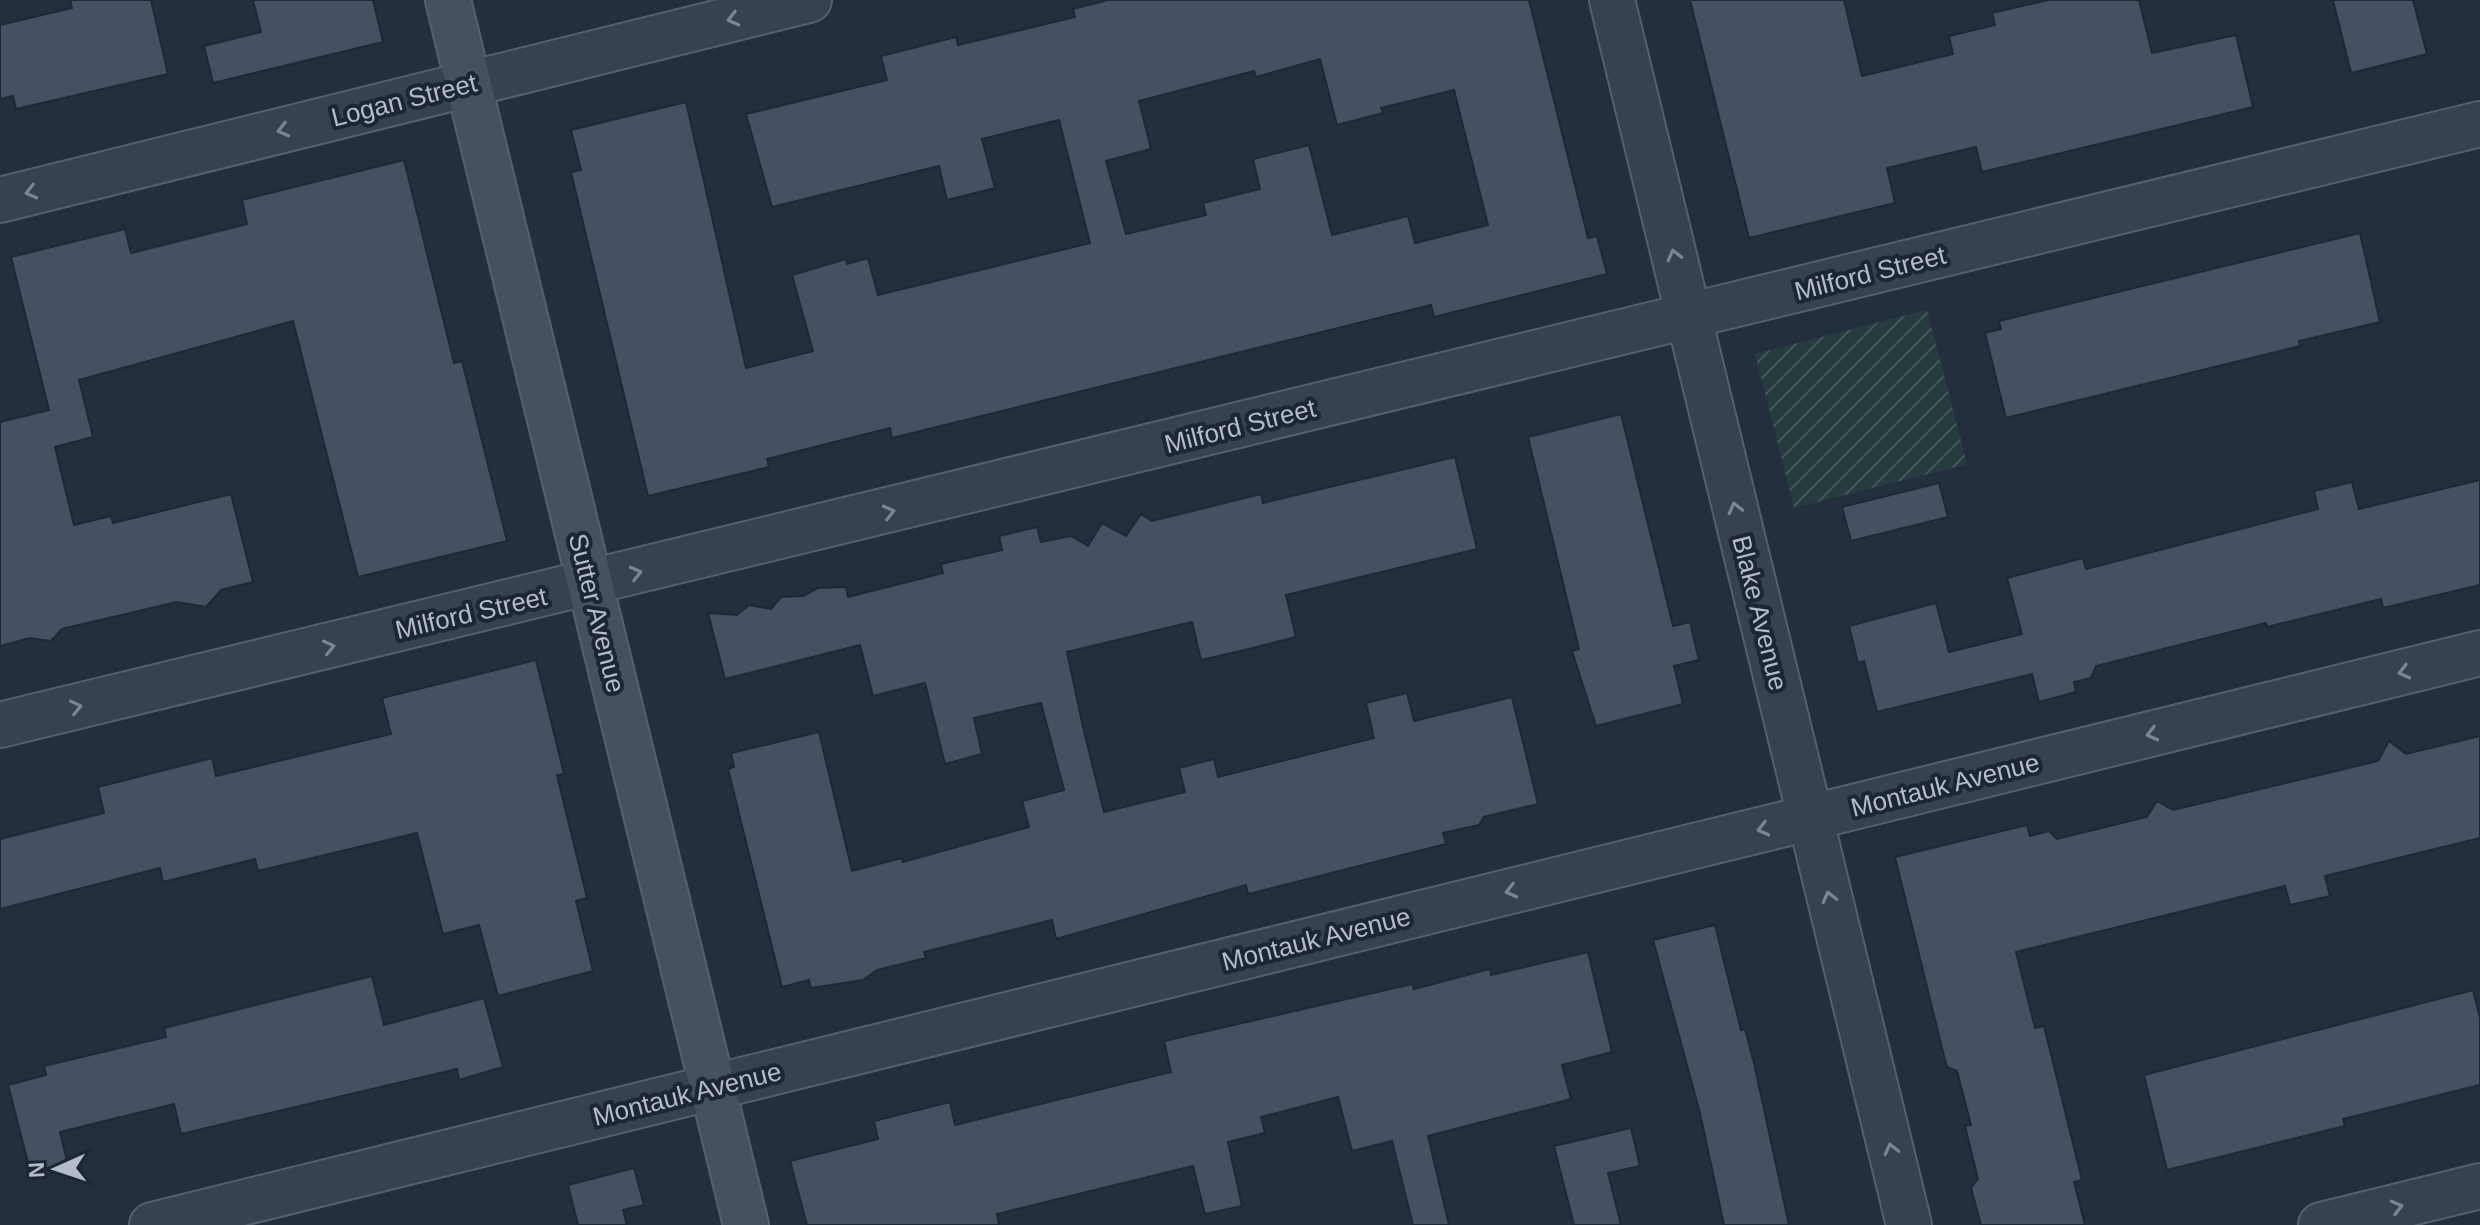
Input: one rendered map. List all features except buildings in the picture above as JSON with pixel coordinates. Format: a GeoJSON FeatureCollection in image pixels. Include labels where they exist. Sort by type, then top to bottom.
{"type":"FeatureCollection","features":[{"type":"Feature","properties":{"kind":"street","name":"Sutter Avenue"},"geometry":{"type":"LineString","coordinates":[[448,0],[746,1225]]}},
{"type":"Feature","properties":{"kind":"street","name":"Logan Street"},"geometry":{"type":"LineString","coordinates":[[0,200],[809,0]]}},
{"type":"Feature","properties":{"kind":"street","name":"Blake Avenue"},"geometry":{"type":"LineString","coordinates":[[1612,0],[1909,1225]]}},
{"type":"Feature","properties":{"kind":"street","name":"Milford Street"},"geometry":{"type":"LineString","coordinates":[[0,725],[2480,124]]}},
{"type":"Feature","properties":{"kind":"street","name":"Montauk Avenue"},"geometry":{"type":"LineString","coordinates":[[152,1225],[2480,653]]}},
{"type":"Feature","properties":{"kind":"street"},"geometry":{"type":"LineString","coordinates":[[2321,1225],[2480,1186]]}},
{"type":"Feature","properties":{"kind":"green space"},"geometry":{"type":"Polygon","coordinates":[[[1927,310],[1967,464],[1794,508],[1755,354],[1927,310]]]}}]}
